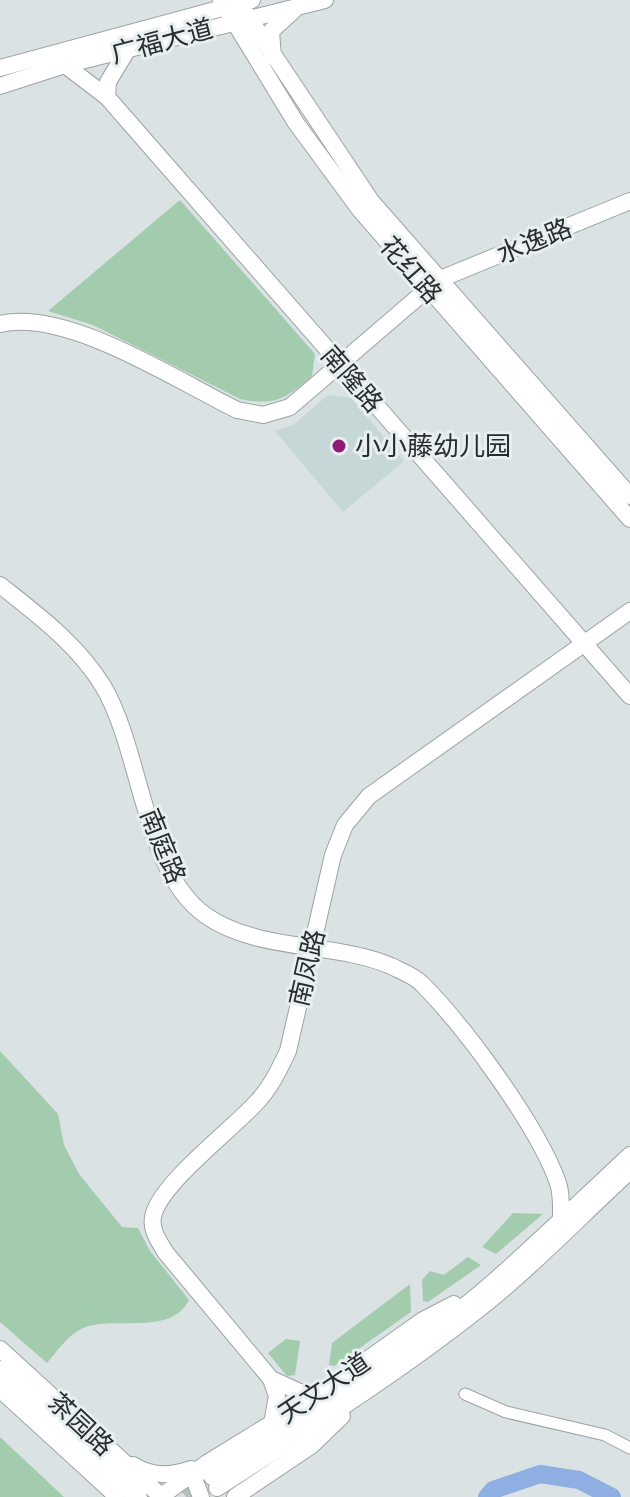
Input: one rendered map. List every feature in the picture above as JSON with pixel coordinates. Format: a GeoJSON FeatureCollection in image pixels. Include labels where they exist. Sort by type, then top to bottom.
{"type":"FeatureCollection","features":[{"type":"Feature","properties":{"kind":"main road","name":"茶园路"},"geometry":{"type":"LineString","coordinates":[[0,1370],[138,1497]]}},
{"type":"Feature","properties":{"kind":"main road","name":"茶园路"},"geometry":{"type":"LineString","coordinates":[[0,1388],[120,1497]]}},
{"type":"Feature","properties":{"kind":"street"},"geometry":{"type":"LineString","coordinates":[[191,0],[187,27],[219,32],[250,49]]}},
{"type":"Feature","properties":{"kind":"street","name":"广福大道"},"geometry":{"type":"LineString","coordinates":[[0,68],[325,0]]}},
{"type":"Feature","properties":{"kind":"street","name":"广福大道"},"geometry":{"type":"LineString","coordinates":[[0,86],[65,65],[126,52],[187,27],[235,2]]}},
{"type":"Feature","properties":{"kind":"street","name":"花红路"},"geometry":{"type":"LineString","coordinates":[[235,2],[250,49],[312,132]]}},
{"type":"Feature","properties":{"kind":"street"},"geometry":{"type":"LineString","coordinates":[[273,59],[271,31],[284,16],[300,7]]}},
{"type":"Feature","properties":{"kind":"street","name":"花红路"},"geometry":{"type":"LineString","coordinates":[[241,20],[273,59],[312,132],[360,210],[630,496]]}},
{"type":"Feature","properties":{"kind":"street"},"geometry":{"type":"LineString","coordinates":[[107,97],[108,82],[126,52]]}},
{"type":"Feature","properties":{"kind":"street","name":"南隆路"},"geometry":{"type":"LineString","coordinates":[[65,65],[107,97],[630,696]]}},
{"type":"Feature","properties":{"kind":"street","name":"水逸路"},"geometry":{"type":"LineString","coordinates":[[432,284],[630,201]]}},
{"type":"Feature","properties":{"kind":"street"},"geometry":{"type":"LineString","coordinates":[[0,324],[44,322],[79,332],[237,410],[263,415],[290,407],[432,284]]}},
{"type":"Feature","properties":{"kind":"street","name":"花红路"},"geometry":{"type":"LineString","coordinates":[[432,284],[630,519]]}},
{"type":"Feature","properties":{"kind":"street","name":"南庭路"},"geometry":{"type":"LineString","coordinates":[[0,585],[71,645],[103,687],[123,734],[169,875],[185,897],[206,915],[233,930],[387,965],[420,981],[501,1082],[559,1184]]}},
{"type":"Feature","properties":{"kind":"street","name":"南凤路"},"geometry":{"type":"LineString","coordinates":[[271,1379],[166,1253],[153,1233],[153,1214],[164,1194],[258,1102],[288,1051],[333,855],[345,825],[369,796],[630,611]]}},
{"type":"Feature","properties":{"kind":"street","name":"天文大道"},"geometry":{"type":"LineString","coordinates":[[212,1476],[360,1382],[491,1284],[630,1155]]}},
{"type":"Feature","properties":{"kind":"street","name":"天文大道"},"geometry":{"type":"LineString","coordinates":[[236,1497],[312,1445],[365,1393],[497,1294],[630,1171]]}},
{"type":"Feature","properties":{"kind":"street"},"geometry":{"type":"LineString","coordinates":[[561,1219],[559,1184],[591,1192]]}},
{"type":"Feature","properties":{"kind":"street","name":"天文大道"},"geometry":{"type":"LineString","coordinates":[[212,1476],[272,1424],[423,1320],[491,1284]]}},
{"type":"Feature","properties":{"kind":"street","name":"茶园路"},"geometry":{"type":"LineString","coordinates":[[0,1349],[161,1497]]}},
{"type":"Feature","properties":{"kind":"street"},"geometry":{"type":"LineString","coordinates":[[271,1379],[313,1398]]}},
{"type":"Feature","properties":{"kind":"street"},"geometry":{"type":"LineString","coordinates":[[271,1379],[277,1396],[272,1424]]}},
{"type":"Feature","properties":{"kind":"street","name":"天文大道"},"geometry":{"type":"LineString","coordinates":[[161,1497],[212,1476],[365,1393]]}},
{"type":"Feature","properties":{"kind":"street"},"geometry":{"type":"LineString","coordinates":[[465,1394],[506,1412],[605,1435],[630,1448]]}},
{"type":"Feature","properties":{"kind":"street"},"geometry":{"type":"LineString","coordinates":[[110,1450],[155,1475],[212,1476]]}},
{"type":"Feature","properties":{"kind":"street"},"geometry":{"type":"LineString","coordinates":[[201,1497],[194,1479],[212,1476]]}},
{"type":"Feature","properties":{"kind":"shaded area","name":"小小藤幼儿园"},"geometry":{"type":"Polygon","coordinates":[[[328,395],[351,398],[404,461],[343,512],[275,431],[293,425],[328,395]]]}},
{"type":"Feature","properties":{"kind":"green space"},"geometry":{"type":"Polygon","coordinates":[[[180,200],[315,354],[312,376],[287,395],[262,402],[240,399],[93,325],[48,311],[180,200]]]}},
{"type":"Feature","properties":{"kind":"green space"},"geometry":{"type":"Polygon","coordinates":[[[0,1051],[58,1114],[64,1145],[79,1174],[122,1227],[138,1228],[150,1251],[189,1300],[181,1311],[155,1322],[83,1328],[68,1339],[47,1363],[0,1322],[0,1051]]]}},
{"type":"Feature","properties":{"kind":"green space"},"geometry":{"type":"Polygon","coordinates":[[[513,1213],[543,1214],[496,1254],[482,1247],[513,1213]]]}},
{"type":"Feature","properties":{"kind":"green space"},"geometry":{"type":"Polygon","coordinates":[[[468,1257],[481,1265],[428,1302],[423,1301],[422,1280],[430,1271],[444,1275],[468,1257]]]}},
{"type":"Feature","properties":{"kind":"green space"},"geometry":{"type":"Polygon","coordinates":[[[410,1284],[411,1312],[334,1366],[329,1365],[332,1343],[410,1284]]]}},
{"type":"Feature","properties":{"kind":"green space"},"geometry":{"type":"Polygon","coordinates":[[[286,1339],[300,1341],[295,1375],[287,1376],[268,1353],[286,1339]]]}},
{"type":"Feature","properties":{"kind":"green space"},"geometry":{"type":"Polygon","coordinates":[[[0,1437],[64,1497],[0,1497],[0,1437]]]}},
{"type":"Feature","properties":{"kind":"waterway"},"geometry":{"type":"LineString","coordinates":[[487,1497],[493,1490],[540,1474],[579,1480],[612,1497]]}},
{"type":"Feature","properties":{"kind":"tunnel"},"geometry":{"type":"LineString","coordinates":[[186,1497],[212,1477]]}},
{"type":"Feature","properties":{"kind":"place","name":"小小藤幼儿园"},"geometry":{"type":"Point","coordinates":[339,446]}}]}
